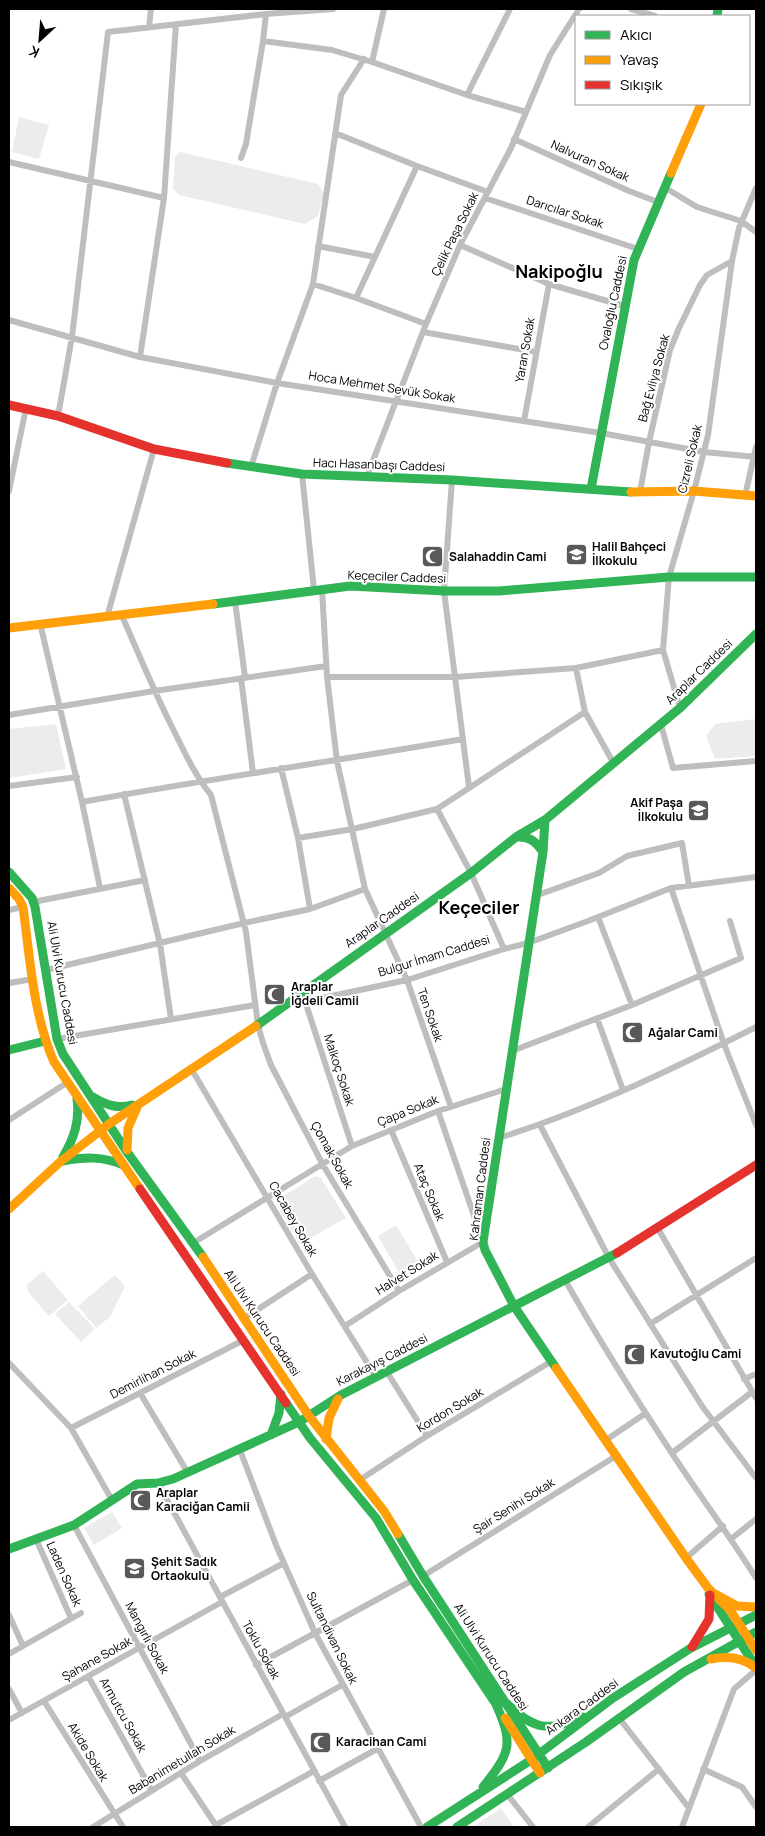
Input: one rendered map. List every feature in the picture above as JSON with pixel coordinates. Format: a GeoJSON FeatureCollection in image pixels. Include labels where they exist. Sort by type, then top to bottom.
{"type":"FeatureCollection","features":[{"type":"Feature","properties":{"kind":"street"},"geometry":{"type":"LineString","coordinates":[[149,27],[151,9]]}},
{"type":"Feature","properties":{"kind":"street"},"geometry":{"type":"LineString","coordinates":[[58,416],[72,337],[108,32],[266,14],[333,9]]}},
{"type":"Feature","properties":{"kind":"street"},"geometry":{"type":"LineString","coordinates":[[372,62],[384,9]]}},
{"type":"Feature","properties":{"kind":"street"},"geometry":{"type":"LineString","coordinates":[[467,95],[510,9]]}},
{"type":"Feature","properties":{"kind":"street"},"geometry":{"type":"LineString","coordinates":[[631,9],[652,15]]}},
{"type":"Feature","properties":{"kind":"street"},"geometry":{"type":"LineString","coordinates":[[242,158],[246,144],[266,14]]}},
{"type":"Feature","properties":{"kind":"street","name":"Çelik Paşa Sokak"},"geometry":{"type":"LineString","coordinates":[[367,476],[422,332],[460,245],[514,139],[550,55],[575,15]]}},
{"type":"Feature","properties":{"kind":"street"},"geometry":{"type":"LineString","coordinates":[[140,357],[164,198],[176,24]]}},
{"type":"Feature","properties":{"kind":"street"},"geometry":{"type":"LineString","coordinates":[[263,41],[332,50],[364,59],[467,95],[526,112]]}},
{"type":"Feature","properties":{"kind":"street"},"geometry":{"type":"LineString","coordinates":[[251,467],[277,383],[313,284],[341,95],[364,59]]}},
{"type":"Feature","properties":{"kind":"street","name":"Ovaloğlu Caddesi"},"geometry":{"type":"LineString","coordinates":[[591,489],[634,260],[701,105]]}},
{"type":"Feature","properties":{"kind":"street","name":"Darıcılar Sokak"},"geometry":{"type":"LineString","coordinates":[[335,133],[486,194],[638,249]]}},
{"type":"Feature","properties":{"kind":"street","name":"Nalvuran Sokak"},"geometry":{"type":"LineString","coordinates":[[514,139],[629,191],[658,202]]}},
{"type":"Feature","properties":{"kind":"street"},"geometry":{"type":"LineString","coordinates":[[9,162],[164,198]]}},
{"type":"Feature","properties":{"kind":"street"},"geometry":{"type":"LineString","coordinates":[[356,298],[418,166]]}},
{"type":"Feature","properties":{"kind":"street"},"geometry":{"type":"LineString","coordinates":[[664,187],[697,207],[741,221],[756,232]]}},
{"type":"Feature","properties":{"kind":"street","name":"Cizreli Sokak"},"geometry":{"type":"LineString","coordinates":[[680,708],[663,650],[669,577],[708,435],[732,261],[741,221],[756,188]]}},
{"type":"Feature","properties":{"kind":"street"},"geometry":{"type":"LineString","coordinates":[[460,245],[549,284],[624,306]]}},
{"type":"Feature","properties":{"kind":"street"},"geometry":{"type":"LineString","coordinates":[[318,246],[375,257]]}},
{"type":"Feature","properties":{"kind":"street","name":"Bağ Evliya Sokak"},"geometry":{"type":"LineString","coordinates":[[640,492],[649,442],[670,350],[700,285],[707,275],[732,261]]}},
{"type":"Feature","properties":{"kind":"street"},"geometry":{"type":"LineString","coordinates":[[313,284],[426,324]]}},
{"type":"Feature","properties":{"kind":"street","name":"Yaran Sokak"},"geometry":{"type":"LineString","coordinates":[[524,421],[549,284]]}},
{"type":"Feature","properties":{"kind":"street","name":"Hoca Mehmet Sevük Sokak"},"geometry":{"type":"LineString","coordinates":[[9,320],[140,357],[277,383],[601,433],[704,452],[755,457]]}},
{"type":"Feature","properties":{"kind":"street"},"geometry":{"type":"LineString","coordinates":[[422,332],[536,352]]}},
{"type":"Feature","properties":{"kind":"street","name":"Hacı Hasanbaşı Caddesi"},"geometry":{"type":"LineString","coordinates":[[9,405],[58,416],[154,449],[251,467],[302,474],[452,480],[640,492],[694,491],[756,496]]}},
{"type":"Feature","properties":{"kind":"street"},"geometry":{"type":"LineString","coordinates":[[9,489],[26,408]]}},
{"type":"Feature","properties":{"kind":"street"},"geometry":{"type":"LineString","coordinates":[[746,496],[756,447]]}},
{"type":"Feature","properties":{"kind":"street"},"geometry":{"type":"LineString","coordinates":[[107,617],[154,449]]}},
{"type":"Feature","properties":{"kind":"street","name":"Ten Sokak"},"geometry":{"type":"LineString","coordinates":[[302,474],[318,590],[326,677],[337,761],[365,889],[406,980],[451,1107]]}},
{"type":"Feature","properties":{"kind":"street"},"geometry":{"type":"LineString","coordinates":[[452,480],[444,591],[469,787]]}},
{"type":"Feature","properties":{"kind":"street","name":"Keçeciler Caddesi"},"geometry":{"type":"LineString","coordinates":[[9,628],[122,616],[350,586],[444,591],[499,591],[669,577],[756,577]]}},
{"type":"Feature","properties":{"kind":"street"},"geometry":{"type":"LineString","coordinates":[[236,601],[253,772]]}},
{"type":"Feature","properties":{"kind":"street","name":"Çomak Sokak"},"geometry":{"type":"LineString","coordinates":[[122,616],[154,691],[186,756],[200,781],[211,795],[244,923],[258,1025],[271,1065],[323,1165],[399,1291]]}},
{"type":"Feature","properties":{"kind":"street"},"geometry":{"type":"LineString","coordinates":[[40,624],[77,776],[100,888]]}},
{"type":"Feature","properties":{"kind":"street","name":"Araplar Caddesi"},"geometry":{"type":"LineString","coordinates":[[9,1209],[60,1162],[109,1124],[258,1025],[471,873],[516,837],[545,820],[680,708],[756,634]]}},
{"type":"Feature","properties":{"kind":"street"},"geometry":{"type":"LineString","coordinates":[[326,677],[455,677],[576,668],[663,650]]}},
{"type":"Feature","properties":{"kind":"street"},"geometry":{"type":"LineString","coordinates":[[9,715],[154,691],[326,666]]}},
{"type":"Feature","properties":{"kind":"street"},"geometry":{"type":"LineString","coordinates":[[576,668],[585,712],[614,764]]}},
{"type":"Feature","properties":{"kind":"street"},"geometry":{"type":"LineString","coordinates":[[298,838],[353,829],[437,809],[585,712]]}},
{"type":"Feature","properties":{"kind":"street"},"geometry":{"type":"LineString","coordinates":[[661,724],[673,768],[756,761]]}},
{"type":"Feature","properties":{"kind":"street"},"geometry":{"type":"LineString","coordinates":[[82,802],[253,772],[337,761],[463,738]]}},
{"type":"Feature","properties":{"kind":"street"},"geometry":{"type":"LineString","coordinates":[[281,768],[298,838],[310,910]]}},
{"type":"Feature","properties":{"kind":"street"},"geometry":{"type":"LineString","coordinates":[[9,786],[77,776]]}},
{"type":"Feature","properties":{"kind":"street"},"geometry":{"type":"LineString","coordinates":[[124,794],[160,944],[171,1019]]}},
{"type":"Feature","properties":{"kind":"street"},"geometry":{"type":"LineString","coordinates":[[437,809],[471,873],[504,948]]}},
{"type":"Feature","properties":{"kind":"street","name":"Kahraman Caddesi"},"geometry":{"type":"LineString","coordinates":[[545,820],[543,852],[483,1242],[488,1257],[514,1306],[686,1558],[711,1592],[730,1610],[735,1626]]}},
{"type":"Feature","properties":{"kind":"street"},"geometry":{"type":"LineString","coordinates":[[516,837],[531,839],[543,852]]}},
{"type":"Feature","properties":{"kind":"street"},"geometry":{"type":"LineString","coordinates":[[535,896],[599,873],[627,856],[682,843],[689,886]]}},
{"type":"Feature","properties":{"kind":"street","name":"Ali Ulvi Kurucu Caddesi"},"geometry":{"type":"LineString","coordinates":[[9,872],[32,898],[46,970],[56,1039],[63,1054],[127,1152],[194,1243],[309,1416],[384,1510],[499,1701],[544,1771]]}},
{"type":"Feature","properties":{"kind":"street","name":"Bulgur İmam Caddesi"},"geometry":{"type":"LineString","coordinates":[[289,1003],[406,980],[598,918],[671,888],[756,877]]}},
{"type":"Feature","properties":{"kind":"street"},"geometry":{"type":"LineString","coordinates":[[33,902],[145,880]]}},
{"type":"Feature","properties":{"kind":"street","name":"Ali Ulvi Kurucu Caddesi"},"geometry":{"type":"LineString","coordinates":[[9,888],[19,899],[23,907],[33,979],[45,1041],[51,1056],[100,1131],[310,1438],[376,1518],[413,1580],[499,1701]]}},
{"type":"Feature","properties":{"kind":"street"},"geometry":{"type":"LineString","coordinates":[[671,888],[724,1044],[756,1125]]}},
{"type":"Feature","properties":{"kind":"street"},"geometry":{"type":"LineString","coordinates":[[46,970],[244,923],[310,910],[365,889]]}},
{"type":"Feature","properties":{"kind":"street"},"geometry":{"type":"LineString","coordinates":[[9,910],[23,907]]}},
{"type":"Feature","properties":{"kind":"street"},"geometry":{"type":"LineString","coordinates":[[598,918],[632,1004]]}},
{"type":"Feature","properties":{"kind":"street"},"geometry":{"type":"LineString","coordinates":[[512,1051],[632,1004],[741,958],[730,921]]}},
{"type":"Feature","properties":{"kind":"street"},"geometry":{"type":"LineString","coordinates":[[9,983],[33,979]]}},
{"type":"Feature","properties":{"kind":"street","name":"Malkoç Sokak"},"geometry":{"type":"LineString","coordinates":[[305,1001],[352,1146]]}},
{"type":"Feature","properties":{"kind":"street"},"geometry":{"type":"LineString","coordinates":[[56,1039],[255,1005]]}},
{"type":"Feature","properties":{"kind":"street"},"geometry":{"type":"LineString","coordinates":[[597,1018],[623,1090]]}},
{"type":"Feature","properties":{"kind":"street"},"geometry":{"type":"LineString","coordinates":[[499,1138],[540,1125],[623,1090],[724,1044],[756,1027]]}},
{"type":"Feature","properties":{"kind":"street"},"geometry":{"type":"LineString","coordinates":[[9,1050],[45,1041]]}},
{"type":"Feature","properties":{"kind":"street","name":"Cacabey Sokak"},"geometry":{"type":"LineString","coordinates":[[192,1070],[312,1274],[376,1377]]}},
{"type":"Feature","properties":{"kind":"street"},"geometry":{"type":"LineString","coordinates":[[9,1120],[68,1082]]}},
{"type":"Feature","properties":{"kind":"street","name":"Çapa Sokak"},"geometry":{"type":"LineString","coordinates":[[194,1243],[352,1146],[438,1111],[506,1089]]}},
{"type":"Feature","properties":{"kind":"street"},"geometry":{"type":"LineString","coordinates":[[60,1162],[77,1130],[79,1111],[76,1095]]}},
{"type":"Feature","properties":{"kind":"street"},"geometry":{"type":"LineString","coordinates":[[90,1095],[102,1103],[118,1108],[140,1103]]}},
{"type":"Feature","properties":{"kind":"street"},"geometry":{"type":"LineString","coordinates":[[127,1152],[128,1128],[140,1103]]}},
{"type":"Feature","properties":{"kind":"street"},"geometry":{"type":"LineString","coordinates":[[438,1111],[483,1242]]}},
{"type":"Feature","properties":{"kind":"street"},"geometry":{"type":"LineString","coordinates":[[540,1125],[609,1258],[702,1406],[756,1478]]}},
{"type":"Feature","properties":{"kind":"street","name":"Ataç Sokak"},"geometry":{"type":"LineString","coordinates":[[391,1130],[447,1262]]}},
{"type":"Feature","properties":{"kind":"street"},"geometry":{"type":"LineString","coordinates":[[60,1162],[89,1156],[116,1161],[124,1166]]}},
{"type":"Feature","properties":{"kind":"street","name":"Karakayış Caddesi"},"geometry":{"type":"LineString","coordinates":[[9,1549],[74,1525],[136,1484],[158,1483],[188,1473],[299,1422],[341,1395],[609,1258],[756,1165]]}},
{"type":"Feature","properties":{"kind":"street"},"geometry":{"type":"LineString","coordinates":[[657,1227],[754,1395],[672,1453]]}},
{"type":"Feature","properties":{"kind":"street","name":"Halvet Sokak"},"geometry":{"type":"LineString","coordinates":[[345,1326],[399,1291],[483,1242]]}},
{"type":"Feature","properties":{"kind":"street"},"geometry":{"type":"LineString","coordinates":[[650,1324],[756,1258]]}},
{"type":"Feature","properties":{"kind":"street"},"geometry":{"type":"LineString","coordinates":[[243,1319],[312,1274]]}},
{"type":"Feature","properties":{"kind":"street"},"geometry":{"type":"LineString","coordinates":[[565,1280],[603,1346],[672,1453],[732,1538],[756,1578]]}},
{"type":"Feature","properties":{"kind":"street","name":"Demirlihan Sokak"},"geometry":{"type":"LineString","coordinates":[[71,1428],[244,1340]]}},
{"type":"Feature","properties":{"kind":"street","name":"Kordon Sokak"},"geometry":{"type":"LineString","coordinates":[[361,1480],[427,1436],[552,1361]]}},
{"type":"Feature","properties":{"kind":"street"},"geometry":{"type":"LineString","coordinates":[[9,1363],[71,1428],[112,1500]]}},
{"type":"Feature","properties":{"kind":"street"},"geometry":{"type":"LineString","coordinates":[[387,1372],[427,1436]]}},
{"type":"Feature","properties":{"kind":"street"},"geometry":{"type":"LineString","coordinates":[[744,1379],[756,1374]]}},
{"type":"Feature","properties":{"kind":"street"},"geometry":{"type":"LineString","coordinates":[[140,1393],[188,1473]]}},
{"type":"Feature","properties":{"kind":"street"},"geometry":{"type":"LineString","coordinates":[[271,1435],[279,1413],[281,1394]]}},
{"type":"Feature","properties":{"kind":"street"},"geometry":{"type":"LineString","coordinates":[[326,1439],[326,1425],[329,1415],[341,1395]]}},
{"type":"Feature","properties":{"kind":"street"},"geometry":{"type":"LineString","coordinates":[[606,1440],[646,1413]]}},
{"type":"Feature","properties":{"kind":"street","name":"Sultandivan Sokak"},"geometry":{"type":"LineString","coordinates":[[240,1450],[284,1563],[315,1634],[421,1827]]}},
{"type":"Feature","properties":{"kind":"street","name":"Şair Senihi Sokak"},"geometry":{"type":"LineString","coordinates":[[423,1576],[616,1456]]}},
{"type":"Feature","properties":{"kind":"street","name":"Toklu Sokak"},"geometry":{"type":"LineString","coordinates":[[158,1483],[345,1827]]}},
{"type":"Feature","properties":{"kind":"street"},"geometry":{"type":"LineString","coordinates":[[732,1538],[756,1519]]}},
{"type":"Feature","properties":{"kind":"street","name":"Mangırlı Sokak"},"geometry":{"type":"LineString","coordinates":[[74,1525],[200,1761]]}},
{"type":"Feature","properties":{"kind":"street"},"geometry":{"type":"LineString","coordinates":[[686,1558],[723,1526]]}},
{"type":"Feature","properties":{"kind":"street","name":"Laden Sokak"},"geometry":{"type":"LineString","coordinates":[[36,1539],[71,1618]]}},
{"type":"Feature","properties":{"kind":"street","name":"Şahane Sokak"},"geometry":{"type":"LineString","coordinates":[[9,1720],[139,1648],[284,1563]]}},
{"type":"Feature","properties":{"kind":"street"},"geometry":{"type":"LineString","coordinates":[[256,1665],[413,1580]]}},
{"type":"Feature","properties":{"kind":"street"},"geometry":{"type":"LineString","coordinates":[[691,1648],[709,1619],[711,1592],[738,1606],[756,1607]]}},
{"type":"Feature","properties":{"kind":"street"},"geometry":{"type":"LineString","coordinates":[[9,1654],[80,1613]]}},
{"type":"Feature","properties":{"kind":"street"},"geometry":{"type":"LineString","coordinates":[[9,1615],[23,1646]]}},
{"type":"Feature","properties":{"kind":"street","name":"Ankara Caddesi"},"geometry":{"type":"LineString","coordinates":[[427,1827],[535,1757],[613,1698],[691,1648],[756,1615]]}},
{"type":"Feature","properties":{"kind":"street"},"geometry":{"type":"LineString","coordinates":[[735,1626],[748,1636],[756,1650]]}},
{"type":"Feature","properties":{"kind":"street"},"geometry":{"type":"LineString","coordinates":[[735,1626],[739,1642],[756,1669]]}},
{"type":"Feature","properties":{"kind":"street"},"geometry":{"type":"LineString","coordinates":[[457,1827],[544,1771],[654,1692],[703,1660],[756,1632]]}},
{"type":"Feature","properties":{"kind":"street"},"geometry":{"type":"LineString","coordinates":[[703,1660],[731,1657],[744,1660],[756,1669]]}},
{"type":"Feature","properties":{"kind":"street"},"geometry":{"type":"LineString","coordinates":[[683,1827],[734,1689],[756,1669]]}},
{"type":"Feature","properties":{"kind":"street","name":"Armutcu Sokak"},"geometry":{"type":"LineString","coordinates":[[88,1676],[152,1790]]}},
{"type":"Feature","properties":{"kind":"street","name":"Babanimetullah Sokak"},"geometry":{"type":"LineString","coordinates":[[93,1827],[200,1761],[342,1685]]}},
{"type":"Feature","properties":{"kind":"street"},"geometry":{"type":"LineString","coordinates":[[9,1689],[22,1713]]}},
{"type":"Feature","properties":{"kind":"street"},"geometry":{"type":"LineString","coordinates":[[499,1701],[523,1719],[538,1726],[546,1727],[566,1724],[578,1719],[595,1711],[613,1698]]}},
{"type":"Feature","properties":{"kind":"street","name":"Akide Sokak"},"geometry":{"type":"LineString","coordinates":[[44,1701],[122,1827]]}},
{"type":"Feature","properties":{"kind":"street"},"geometry":{"type":"LineString","coordinates":[[476,1795],[503,1762],[509,1747],[506,1724],[499,1701]]}},
{"type":"Feature","properties":{"kind":"street"},"geometry":{"type":"LineString","coordinates":[[618,1718],[689,1808]]}},
{"type":"Feature","properties":{"kind":"street"},"geometry":{"type":"LineString","coordinates":[[319,1781],[377,1749]]}},
{"type":"Feature","properties":{"kind":"street"},"geometry":{"type":"LineString","coordinates":[[588,1827],[660,1769]]}},
{"type":"Feature","properties":{"kind":"street"},"geometry":{"type":"LineString","coordinates":[[704,1770],[742,1787],[756,1807]]}},
{"type":"Feature","properties":{"kind":"street"},"geometry":{"type":"LineString","coordinates":[[181,1773],[217,1826],[314,1771]]}},
{"type":"Feature","properties":{"kind":"street"},"geometry":{"type":"LineString","coordinates":[[507,1794],[533,1827]]}},
{"type":"Feature","properties":{"kind":"shaded area"},"geometry":{"type":"Polygon","coordinates":[[[19,117],[49,125],[39,159],[12,152],[19,117]]]}},
{"type":"Feature","properties":{"kind":"shaded area"},"geometry":{"type":"Polygon","coordinates":[[[180,152],[318,184],[324,193],[318,216],[305,224],[179,195],[173,189],[175,157],[180,152]]]}},
{"type":"Feature","properties":{"kind":"shaded area"},"geometry":{"type":"Polygon","coordinates":[[[756,719],[756,756],[715,759],[706,736],[715,724],[756,719]]]}},
{"type":"Feature","properties":{"kind":"shaded area"},"geometry":{"type":"Polygon","coordinates":[[[56,724],[66,769],[9,778],[9,729],[56,724]]]}},
{"type":"Feature","properties":{"kind":"shaded area"},"geometry":{"type":"Polygon","coordinates":[[[315,1176],[321,1178],[346,1218],[300,1244],[276,1201],[315,1176]]]}},
{"type":"Feature","properties":{"kind":"shaded area"},"geometry":{"type":"Polygon","coordinates":[[[396,1225],[420,1265],[401,1276],[378,1236],[396,1225]]]}},
{"type":"Feature","properties":{"kind":"shaded area"},"geometry":{"type":"Polygon","coordinates":[[[43,1271],[68,1300],[49,1316],[28,1292],[27,1285],[43,1271]]]}},
{"type":"Feature","properties":{"kind":"shaded area"},"geometry":{"type":"Polygon","coordinates":[[[115,1275],[125,1286],[110,1317],[96,1328],[78,1306],[115,1275]]]}},
{"type":"Feature","properties":{"kind":"shaded area"},"geometry":{"type":"Polygon","coordinates":[[[69,1302],[95,1329],[81,1342],[55,1314],[69,1302]]]}},
{"type":"Feature","properties":{"kind":"shaded area"},"geometry":{"type":"Polygon","coordinates":[[[112,1512],[122,1528],[94,1545],[84,1528],[112,1512]]]}},
{"type":"Feature","properties":{"kind":"shaded area"},"geometry":{"type":"Polygon","coordinates":[[[501,1808],[514,1827],[473,1827],[501,1808]]]}},
{"type":"Feature","properties":{"kind":"traffic: fast"},"geometry":{"type":"LineString","coordinates":[[717,15],[718,9]]}},
{"type":"Feature","properties":{"kind":"traffic: fast"},"geometry":{"type":"LineString","coordinates":[[591,489],[634,260],[671,173]]}},
{"type":"Feature","properties":{"kind":"traffic: fast"},"geometry":{"type":"LineString","coordinates":[[227,463],[302,474],[452,480],[631,492]]}},
{"type":"Feature","properties":{"kind":"traffic: fast"},"geometry":{"type":"LineString","coordinates":[[213,604],[350,586],[444,591],[499,591],[669,577],[756,577]]}},
{"type":"Feature","properties":{"kind":"traffic: fast"},"geometry":{"type":"LineString","coordinates":[[256,1026],[471,873],[516,837],[545,820],[680,708],[756,634]]}},
{"type":"Feature","properties":{"kind":"traffic: fast"},"geometry":{"type":"LineString","coordinates":[[545,820],[543,852],[483,1242],[485,1250],[514,1306],[556,1368]]}},
{"type":"Feature","properties":{"kind":"traffic: fast"},"geometry":{"type":"LineString","coordinates":[[517,837],[532,840],[543,852]]}},
{"type":"Feature","properties":{"kind":"traffic: fast"},"geometry":{"type":"LineString","coordinates":[[9,872],[32,898],[35,907],[57,1039],[63,1054],[127,1152],[203,1257]]}},
{"type":"Feature","properties":{"kind":"traffic: fast"},"geometry":{"type":"LineString","coordinates":[[9,1050],[45,1041]]}},
{"type":"Feature","properties":{"kind":"traffic: fast"},"geometry":{"type":"LineString","coordinates":[[93,1097],[112,1106],[132,1105]]}},
{"type":"Feature","properties":{"kind":"traffic: fast"},"geometry":{"type":"LineString","coordinates":[[63,1157],[75,1129],[78,1115],[77,1099]]}},
{"type":"Feature","properties":{"kind":"traffic: fast"},"geometry":{"type":"LineString","coordinates":[[63,1161],[93,1158],[123,1165]]}},
{"type":"Feature","properties":{"kind":"traffic: fast"},"geometry":{"type":"LineString","coordinates":[[9,1549],[74,1525],[137,1484],[158,1483],[173,1479],[299,1422],[341,1395],[617,1253]]}},
{"type":"Feature","properties":{"kind":"traffic: fast"},"geometry":{"type":"LineString","coordinates":[[271,1435],[279,1413],[281,1394]]}},
{"type":"Feature","properties":{"kind":"traffic: fast"},"geometry":{"type":"LineString","coordinates":[[286,1403],[310,1438],[376,1518],[413,1580],[498,1707]]}},
{"type":"Feature","properties":{"kind":"traffic: fast"},"geometry":{"type":"LineString","coordinates":[[398,1534],[423,1576],[548,1768]]}},
{"type":"Feature","properties":{"kind":"traffic: fast"},"geometry":{"type":"LineString","coordinates":[[709,1594],[756,1667]]}},
{"type":"Feature","properties":{"kind":"traffic: fast"},"geometry":{"type":"LineString","coordinates":[[427,1827],[531,1760],[613,1698],[691,1648],[756,1615]]}},
{"type":"Feature","properties":{"kind":"traffic: fast"},"geometry":{"type":"LineString","coordinates":[[457,1827],[586,1742],[684,1672],[756,1632]]}},
{"type":"Feature","properties":{"kind":"traffic: fast"},"geometry":{"type":"LineString","coordinates":[[503,1700],[522,1717],[540,1725],[559,1725],[583,1717]]}},
{"type":"Feature","properties":{"kind":"traffic: fast"},"geometry":{"type":"LineString","coordinates":[[483,1787],[499,1765],[507,1747],[505,1728],[495,1702]]}},
{"type":"Feature","properties":{"kind":"traffic: slow"},"geometry":{"type":"LineString","coordinates":[[671,173],[701,105]]}},
{"type":"Feature","properties":{"kind":"traffic: slow"},"geometry":{"type":"LineString","coordinates":[[631,492],[694,491],[756,496]]}},
{"type":"Feature","properties":{"kind":"traffic: slow"},"geometry":{"type":"LineString","coordinates":[[9,628],[213,604]]}},
{"type":"Feature","properties":{"kind":"traffic: slow"},"geometry":{"type":"LineString","coordinates":[[9,888],[19,899],[23,907],[37,1005],[41,1025],[54,1062],[140,1189]]}},
{"type":"Feature","properties":{"kind":"traffic: slow"},"geometry":{"type":"LineString","coordinates":[[9,1209],[60,1162],[109,1124],[256,1026]]}},
{"type":"Feature","properties":{"kind":"traffic: slow"},"geometry":{"type":"LineString","coordinates":[[127,1150],[128,1128],[138,1105]]}},
{"type":"Feature","properties":{"kind":"traffic: slow"},"geometry":{"type":"LineString","coordinates":[[203,1257],[309,1416],[384,1511],[398,1534]]}},
{"type":"Feature","properties":{"kind":"traffic: slow"},"geometry":{"type":"LineString","coordinates":[[556,1368],[686,1558],[708,1588],[730,1610],[756,1650]]}},
{"type":"Feature","properties":{"kind":"traffic: slow"},"geometry":{"type":"LineString","coordinates":[[326,1439],[329,1418],[338,1399]]}},
{"type":"Feature","properties":{"kind":"traffic: slow"},"geometry":{"type":"LineString","coordinates":[[715,1594],[737,1606],[756,1607]]}},
{"type":"Feature","properties":{"kind":"traffic: slow"},"geometry":{"type":"LineString","coordinates":[[711,1659],[735,1658],[756,1668]]}},
{"type":"Feature","properties":{"kind":"traffic: slow"},"geometry":{"type":"LineString","coordinates":[[505,1718],[540,1773]]}},
{"type":"Feature","properties":{"kind":"traffic: jam"},"geometry":{"type":"LineString","coordinates":[[9,405],[58,416],[154,449],[227,463]]}},
{"type":"Feature","properties":{"kind":"traffic: jam"},"geometry":{"type":"LineString","coordinates":[[617,1253],[756,1165]]}},
{"type":"Feature","properties":{"kind":"traffic: jam"},"geometry":{"type":"LineString","coordinates":[[140,1189],[286,1403]]}},
{"type":"Feature","properties":{"kind":"traffic: jam"},"geometry":{"type":"LineString","coordinates":[[692,1647],[709,1619],[710,1595]]}},
{"type":"Feature","properties":{"kind":"place","name":"Halil Bahçeci İlkokulu"},"geometry":{"type":"Point","coordinates":[576,554]}},
{"type":"Feature","properties":{"kind":"place","name":"Salahaddin Cami"},"geometry":{"type":"Point","coordinates":[433,557]}},
{"type":"Feature","properties":{"kind":"place","name":"Akif Paşa İlkokulu"},"geometry":{"type":"Point","coordinates":[699,810]}},
{"type":"Feature","properties":{"kind":"place","name":"Araplar İğdeli Camii"},"geometry":{"type":"Point","coordinates":[275,994]}},
{"type":"Feature","properties":{"kind":"place","name":"Ağalar Cami"},"geometry":{"type":"Point","coordinates":[632,1033]}},
{"type":"Feature","properties":{"kind":"place","name":"Kavutoğlu Cami"},"geometry":{"type":"Point","coordinates":[634,1354]}},
{"type":"Feature","properties":{"kind":"place","name":"Araplar Karaciğan Camii"},"geometry":{"type":"Point","coordinates":[140,1500]}},
{"type":"Feature","properties":{"kind":"place","name":"Şehit Sadık Ortaokulu"},"geometry":{"type":"Point","coordinates":[135,1569]}},
{"type":"Feature","properties":{"kind":"place","name":"Karacihan Cami"},"geometry":{"type":"Point","coordinates":[320,1742]}},
{"type":"Feature","properties":{"kind":"district","name":"Nakipoğlu"},"geometry":{"type":"Point","coordinates":[559,272]}},
{"type":"Feature","properties":{"kind":"district","name":"Keçeciler"},"geometry":{"type":"Point","coordinates":[479,908]}}]}
